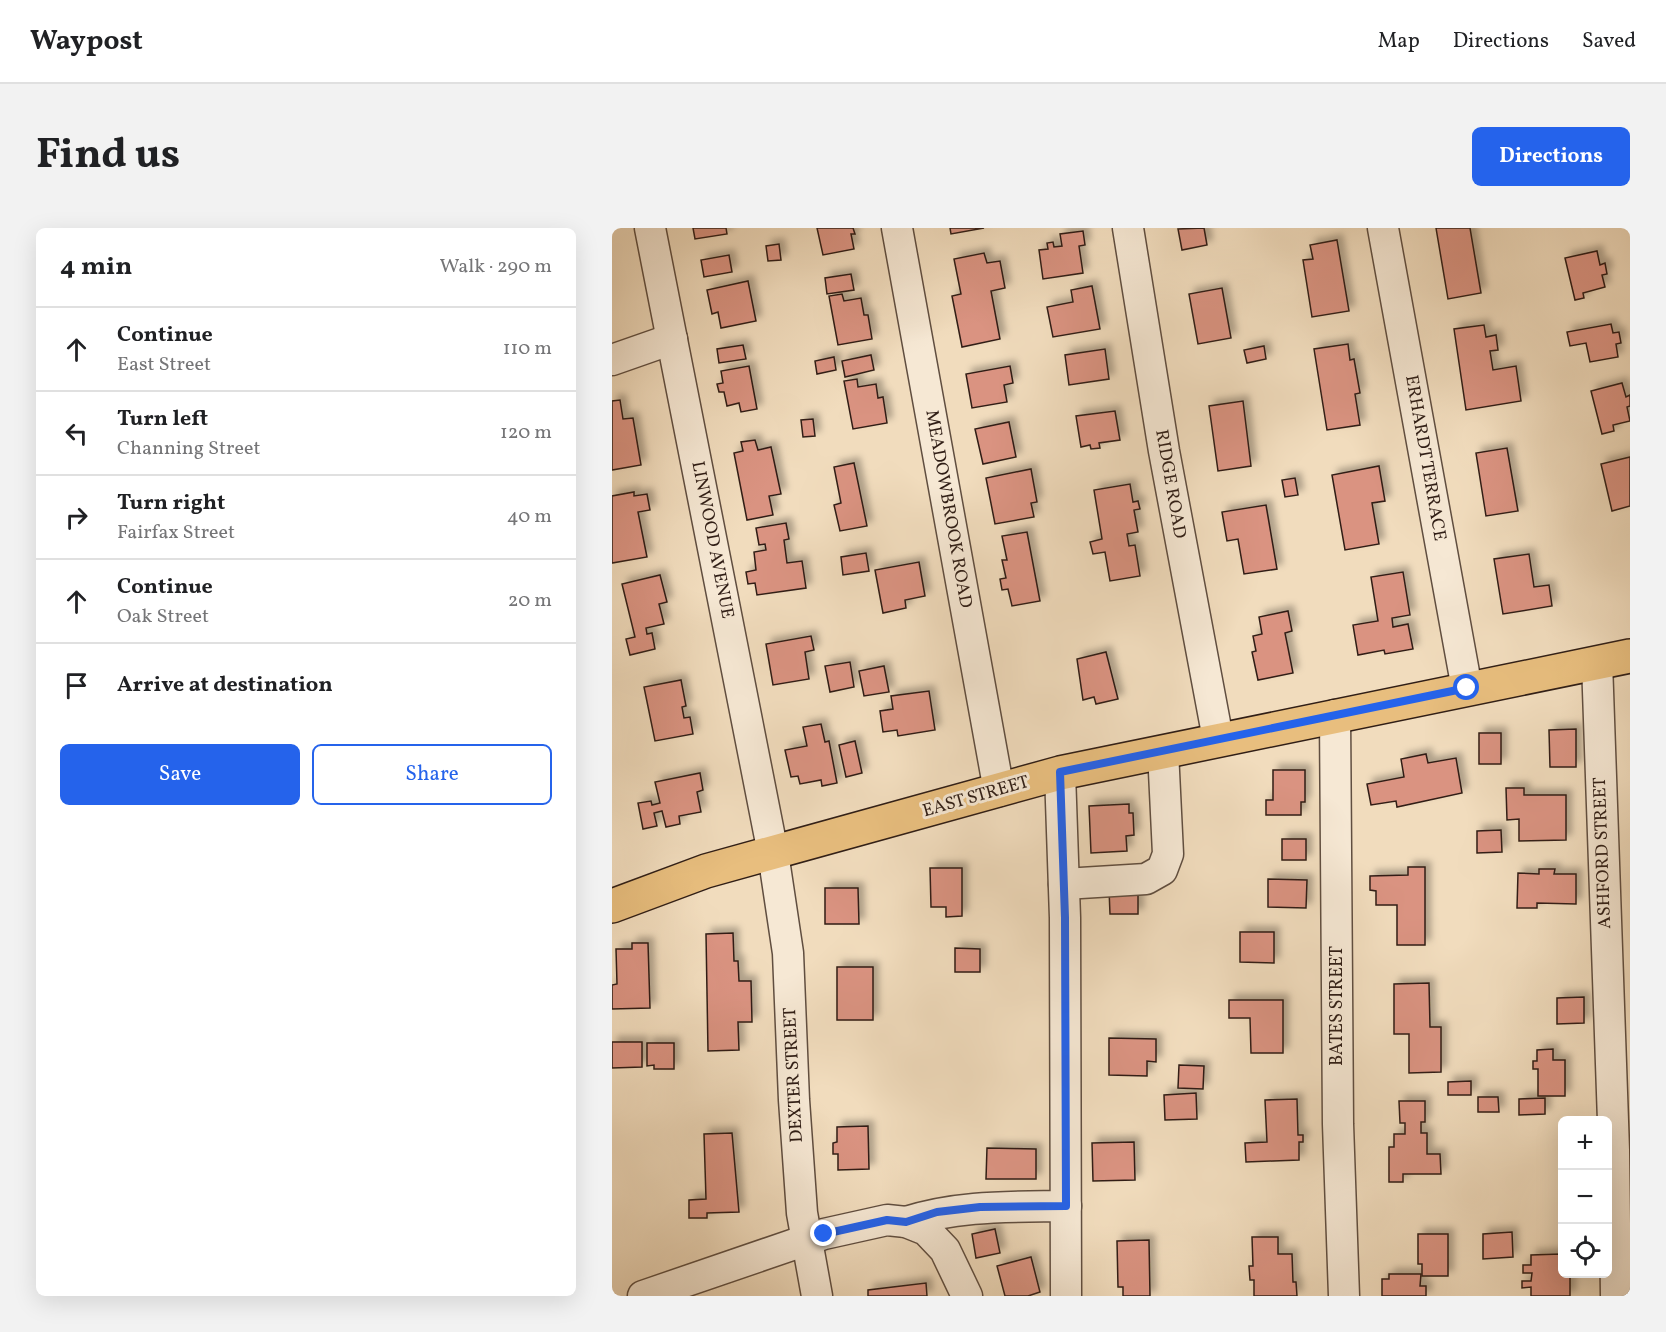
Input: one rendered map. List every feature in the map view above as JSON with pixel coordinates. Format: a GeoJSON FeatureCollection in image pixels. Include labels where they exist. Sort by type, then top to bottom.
{"type":"FeatureCollection","features":[{"type":"Feature","properties":{"kind":"main road","name":"EAST STREET"},"geometry":{"type":"LineString","coordinates":[[612,906],[706,871],[999,791],[1060,772],[1630,656]]}},
{"type":"Feature","properties":{"kind":"street","name":"LINWOOD AVENUE"},"geometry":{"type":"LineString","coordinates":[[650,228],[773,853]]}},
{"type":"Feature","properties":{"kind":"street","name":"MEADOWBROOK ROAD"},"geometry":{"type":"LineString","coordinates":[[897,228],[999,791]]}},
{"type":"Feature","properties":{"kind":"street","name":"RIDGE ROAD"},"geometry":{"type":"LineString","coordinates":[[1128,228],[1170,484],[1218,739]]}},
{"type":"Feature","properties":{"kind":"street","name":"ERHARDT TERRACE"},"geometry":{"type":"LineString","coordinates":[[1383,228],[1467,688]]}},
{"type":"Feature","properties":{"kind":"street"},"geometry":{"type":"LineString","coordinates":[[612,360],[672,339]]}},
{"type":"Feature","properties":{"kind":"street","name":"ASHFORD STREET"},"geometry":{"type":"LineString","coordinates":[[1597,662],[1614,1150],[1616,1296]]}},
{"type":"Feature","properties":{"kind":"street","name":"BATES STREET"},"geometry":{"type":"LineString","coordinates":[[1335,716],[1338,1124],[1344,1296]]}},
{"type":"Feature","properties":{"kind":"street"},"geometry":{"type":"LineString","coordinates":[[1064,884],[1146,879],[1162,870],[1168,854],[1163,751]]}},
{"type":"Feature","properties":{"kind":"street"},"geometry":{"type":"LineString","coordinates":[[1060,772],[1064,884],[1066,1296]]}},
{"type":"Feature","properties":{"kind":"street","name":"DEXTER STREET"},"geometry":{"type":"LineString","coordinates":[[773,853],[788,953],[794,1100],[802,1213],[817,1296]]}},
{"type":"Feature","properties":{"kind":"street"},"geometry":{"type":"LineString","coordinates":[[906,1222],[937,1212],[980,1207],[1066,1206]]}},
{"type":"Feature","properties":{"kind":"street"},"geometry":{"type":"LineString","coordinates":[[643,1296],[807,1240],[887,1220],[906,1222],[926,1230],[945,1250],[967,1296]]}},
{"type":"Feature","properties":{"kind":"building"},"geometry":{"type":"Polygon","coordinates":[[[693,228],[726,228],[727,234],[695,239],[693,228]]]}},
{"type":"Feature","properties":{"kind":"building"},"geometry":{"type":"Polygon","coordinates":[[[817,228],[853,228],[855,234],[851,234],[854,249],[823,255],[817,228]]]}},
{"type":"Feature","properties":{"kind":"building"},"geometry":{"type":"Polygon","coordinates":[[[950,228],[984,228],[951,234],[950,228]]]}},
{"type":"Feature","properties":{"kind":"building"},"geometry":{"type":"Polygon","coordinates":[[[1204,228],[1207,245],[1182,250],[1178,229],[1204,228]]]}},
{"type":"Feature","properties":{"kind":"building"},"geometry":{"type":"Polygon","coordinates":[[[1436,228],[1470,228],[1481,293],[1448,299],[1436,228]]]}},
{"type":"Feature","properties":{"kind":"building"},"geometry":{"type":"Polygon","coordinates":[[[1083,231],[1085,245],[1079,246],[1083,273],[1043,279],[1039,250],[1048,249],[1047,243],[1053,242],[1054,247],[1062,246],[1060,234],[1083,231]]]}},
{"type":"Feature","properties":{"kind":"building"},"geometry":{"type":"Polygon","coordinates":[[[1337,240],[1349,311],[1312,317],[1303,260],[1313,259],[1310,245],[1337,240]]]}},
{"type":"Feature","properties":{"kind":"building"},"geometry":{"type":"Polygon","coordinates":[[[779,244],[781,260],[768,261],[766,246],[779,244]]]}},
{"type":"Feature","properties":{"kind":"building"},"geometry":{"type":"Polygon","coordinates":[[[1597,251],[1600,265],[1605,263],[1607,274],[1602,275],[1605,287],[1583,293],[1584,298],[1575,300],[1565,258],[1597,251]]]}},
{"type":"Feature","properties":{"kind":"building"},"geometry":{"type":"Polygon","coordinates":[[[984,253],[987,263],[1000,261],[1005,288],[991,291],[1000,339],[962,347],[952,296],[961,294],[954,259],[984,253]]]}},
{"type":"Feature","properties":{"kind":"building"},"geometry":{"type":"Polygon","coordinates":[[[729,255],[732,272],[704,277],[701,260],[729,255]]]}},
{"type":"Feature","properties":{"kind":"building"},"geometry":{"type":"Polygon","coordinates":[[[851,274],[854,290],[827,294],[825,278],[851,274]]]}},
{"type":"Feature","properties":{"kind":"building"},"geometry":{"type":"Polygon","coordinates":[[[748,281],[756,321],[721,328],[718,312],[712,314],[707,290],[748,281]]]}},
{"type":"Feature","properties":{"kind":"building"},"geometry":{"type":"Polygon","coordinates":[[[1092,286],[1100,329],[1053,337],[1047,307],[1073,302],[1071,290],[1092,286]]]}},
{"type":"Feature","properties":{"kind":"building"},"geometry":{"type":"Polygon","coordinates":[[[1222,288],[1231,338],[1198,344],[1189,294],[1222,288]]]}},
{"type":"Feature","properties":{"kind":"building"},"geometry":{"type":"Polygon","coordinates":[[[842,294],[844,301],[861,298],[864,315],[868,315],[872,339],[838,345],[829,296],[842,294]]]}},
{"type":"Feature","properties":{"kind":"building"},"geometry":{"type":"Polygon","coordinates":[[[1611,324],[1613,333],[1619,332],[1621,343],[1616,344],[1618,357],[1590,362],[1586,343],[1570,346],[1567,332],[1611,324]]]}},
{"type":"Feature","properties":{"kind":"building"},"geometry":{"type":"Polygon","coordinates":[[[1484,325],[1486,337],[1496,335],[1498,350],[1490,351],[1493,370],[1516,366],[1521,401],[1466,410],[1454,329],[1484,325]]]}},
{"type":"Feature","properties":{"kind":"building"},"geometry":{"type":"Polygon","coordinates":[[[1348,344],[1350,360],[1354,359],[1360,393],[1355,394],[1360,425],[1327,430],[1314,349],[1348,344]]]}},
{"type":"Feature","properties":{"kind":"building"},"geometry":{"type":"Polygon","coordinates":[[[743,345],[746,359],[719,363],[717,349],[743,345]]]}},
{"type":"Feature","properties":{"kind":"building"},"geometry":{"type":"Polygon","coordinates":[[[1264,346],[1266,359],[1247,363],[1244,350],[1264,346]]]}},
{"type":"Feature","properties":{"kind":"building"},"geometry":{"type":"Polygon","coordinates":[[[1105,349],[1109,379],[1069,385],[1065,355],[1105,349]]]}},
{"type":"Feature","properties":{"kind":"building"},"geometry":{"type":"Polygon","coordinates":[[[871,355],[874,370],[845,377],[842,361],[871,355]]]}},
{"type":"Feature","properties":{"kind":"building"},"geometry":{"type":"Polygon","coordinates":[[[834,357],[836,370],[817,374],[815,361],[834,357]]]}},
{"type":"Feature","properties":{"kind":"building"},"geometry":{"type":"Polygon","coordinates":[[[749,366],[757,409],[741,412],[739,403],[727,406],[724,392],[719,392],[717,384],[723,383],[721,371],[749,366]]]}},
{"type":"Feature","properties":{"kind":"building"},"geometry":{"type":"Polygon","coordinates":[[[1010,366],[1013,383],[1004,385],[1007,402],[972,408],[966,374],[1010,366]]]}},
{"type":"Feature","properties":{"kind":"building"},"geometry":{"type":"Polygon","coordinates":[[[857,379],[858,387],[876,384],[878,398],[883,397],[887,423],[853,429],[844,381],[857,379]]]}},
{"type":"Feature","properties":{"kind":"building"},"geometry":{"type":"Polygon","coordinates":[[[1622,383],[1626,397],[1630,395],[1630,406],[1627,407],[1630,421],[1613,425],[1614,431],[1602,434],[1591,391],[1622,383]]]}},
{"type":"Feature","properties":{"kind":"building"},"geometry":{"type":"Polygon","coordinates":[[[620,400],[623,419],[633,418],[641,465],[612,470],[612,401],[620,400]]]}},
{"type":"Feature","properties":{"kind":"building"},"geometry":{"type":"Polygon","coordinates":[[[1243,401],[1251,466],[1218,471],[1209,406],[1243,401]]]}},
{"type":"Feature","properties":{"kind":"building"},"geometry":{"type":"Polygon","coordinates":[[[1115,411],[1120,440],[1099,443],[1100,448],[1091,449],[1090,445],[1081,447],[1076,416],[1115,411]]]}},
{"type":"Feature","properties":{"kind":"building"},"geometry":{"type":"Polygon","coordinates":[[[813,419],[815,436],[803,437],[801,420],[813,419]]]}},
{"type":"Feature","properties":{"kind":"building"},"geometry":{"type":"Polygon","coordinates":[[[1009,422],[1016,457],[983,464],[975,429],[1009,422]]]}},
{"type":"Feature","properties":{"kind":"building"},"geometry":{"type":"Polygon","coordinates":[[[755,440],[758,450],[771,447],[781,494],[769,496],[773,515],[747,520],[734,453],[743,451],[741,442],[755,440]]]}},
{"type":"Feature","properties":{"kind":"building"},"geometry":{"type":"Polygon","coordinates":[[[1507,448],[1518,511],[1486,516],[1476,453],[1507,448]]]}},
{"type":"Feature","properties":{"kind":"building"},"geometry":{"type":"Polygon","coordinates":[[[1630,457],[1630,506],[1612,511],[1601,464],[1630,457]]]}},
{"type":"Feature","properties":{"kind":"building"},"geometry":{"type":"Polygon","coordinates":[[[854,463],[867,526],[840,531],[834,505],[841,503],[834,467],[854,463]]]}},
{"type":"Feature","properties":{"kind":"building"},"geometry":{"type":"Polygon","coordinates":[[[1379,466],[1385,501],[1372,503],[1379,544],[1345,550],[1332,475],[1379,466]]]}},
{"type":"Feature","properties":{"kind":"building"},"geometry":{"type":"Polygon","coordinates":[[[1031,469],[1037,502],[1031,503],[1034,517],[995,524],[986,478],[1031,469]]]}},
{"type":"Feature","properties":{"kind":"building"},"geometry":{"type":"Polygon","coordinates":[[[1295,478],[1298,495],[1285,497],[1282,480],[1295,478]]]}},
{"type":"Feature","properties":{"kind":"building"},"geometry":{"type":"Polygon","coordinates":[[[1130,484],[1133,502],[1138,501],[1140,509],[1134,510],[1138,532],[1127,534],[1129,546],[1135,545],[1140,576],[1110,581],[1105,552],[1093,554],[1090,542],[1102,539],[1094,490],[1130,484]]]}},
{"type":"Feature","properties":{"kind":"building"},"geometry":{"type":"Polygon","coordinates":[[[634,492],[634,496],[647,494],[650,510],[638,512],[647,557],[612,563],[612,496],[634,492]]]}},
{"type":"Feature","properties":{"kind":"building"},"geometry":{"type":"Polygon","coordinates":[[[1266,505],[1277,569],[1244,574],[1238,539],[1227,541],[1222,512],[1266,505]]]}},
{"type":"Feature","properties":{"kind":"building"},"geometry":{"type":"Polygon","coordinates":[[[786,523],[789,539],[784,540],[787,563],[802,561],[806,588],[757,595],[755,583],[748,584],[746,572],[756,570],[754,552],[766,550],[765,544],[759,545],[756,528],[786,523]]]}},
{"type":"Feature","properties":{"kind":"building"},"geometry":{"type":"Polygon","coordinates":[[[1027,532],[1040,601],[1012,606],[1008,589],[1002,590],[1000,579],[1006,578],[1002,560],[1007,560],[1002,536],[1027,532]]]}},
{"type":"Feature","properties":{"kind":"building"},"geometry":{"type":"Polygon","coordinates":[[[866,553],[869,571],[843,575],[841,557],[866,553]]]}},
{"type":"Feature","properties":{"kind":"building"},"geometry":{"type":"Polygon","coordinates":[[[1529,554],[1534,587],[1549,585],[1552,606],[1503,614],[1494,559],[1529,554]]]}},
{"type":"Feature","properties":{"kind":"building"},"geometry":{"type":"Polygon","coordinates":[[[919,562],[925,596],[905,600],[906,608],[883,613],[875,570],[919,562]]]}},
{"type":"Feature","properties":{"kind":"building"},"geometry":{"type":"Polygon","coordinates":[[[1403,572],[1410,615],[1392,618],[1393,627],[1408,624],[1413,649],[1385,654],[1384,650],[1358,655],[1353,625],[1378,621],[1371,577],[1403,572]]]}},
{"type":"Feature","properties":{"kind":"building"},"geometry":{"type":"Polygon","coordinates":[[[660,575],[667,602],[659,604],[664,624],[646,628],[647,634],[652,633],[655,649],[630,655],[626,639],[635,637],[622,584],[660,575]]]}},
{"type":"Feature","properties":{"kind":"building"},"geometry":{"type":"Polygon","coordinates":[[[1288,611],[1292,631],[1285,633],[1293,673],[1258,680],[1252,652],[1256,651],[1253,636],[1262,634],[1259,617],[1288,611]]]}},
{"type":"Feature","properties":{"kind":"building"},"geometry":{"type":"Polygon","coordinates":[[[811,636],[814,650],[805,652],[809,679],[773,685],[766,644],[811,636]]]}},
{"type":"Feature","properties":{"kind":"building"},"geometry":{"type":"Polygon","coordinates":[[[1106,652],[1118,699],[1096,704],[1094,697],[1083,700],[1077,659],[1106,652]]]}},
{"type":"Feature","properties":{"kind":"building"},"geometry":{"type":"Polygon","coordinates":[[[850,662],[854,687],[830,692],[825,666],[850,662]]]}},
{"type":"Feature","properties":{"kind":"building"},"geometry":{"type":"Polygon","coordinates":[[[884,666],[889,692],[864,696],[859,671],[884,666]]]}},
{"type":"Feature","properties":{"kind":"building"},"geometry":{"type":"Polygon","coordinates":[[[681,680],[686,706],[682,707],[684,718],[690,717],[693,734],[655,741],[644,687],[681,680]]]}},
{"type":"Feature","properties":{"kind":"building"},"geometry":{"type":"Polygon","coordinates":[[[929,691],[935,730],[898,736],[897,730],[883,732],[880,711],[893,709],[891,696],[929,691]]]}},
{"type":"Feature","properties":{"kind":"building"},"geometry":{"type":"Polygon","coordinates":[[[821,724],[825,742],[829,741],[837,783],[822,786],[821,780],[800,784],[798,776],[791,777],[785,750],[807,746],[803,727],[821,724]]]}},
{"type":"Feature","properties":{"kind":"building"},"geometry":{"type":"Polygon","coordinates":[[[1576,729],[1576,767],[1550,767],[1549,730],[1576,729]]]}},
{"type":"Feature","properties":{"kind":"building"},"geometry":{"type":"Polygon","coordinates":[[[1479,733],[1501,733],[1501,764],[1479,764],[1479,733]]]}},
{"type":"Feature","properties":{"kind":"building"},"geometry":{"type":"Polygon","coordinates":[[[855,741],[862,773],[846,777],[839,745],[855,741]]]}},
{"type":"Feature","properties":{"kind":"building"},"geometry":{"type":"Polygon","coordinates":[[[1426,754],[1428,763],[1456,758],[1462,793],[1397,807],[1396,801],[1371,805],[1367,784],[1404,777],[1401,759],[1426,754]]]}},
{"type":"Feature","properties":{"kind":"building"},"geometry":{"type":"Polygon","coordinates":[[[1273,770],[1305,770],[1305,802],[1301,802],[1301,815],[1266,815],[1266,800],[1273,800],[1273,770]]]}},
{"type":"Feature","properties":{"kind":"building"},"geometry":{"type":"Polygon","coordinates":[[[700,773],[703,790],[697,792],[701,812],[679,816],[680,824],[666,827],[662,811],[654,813],[657,826],[643,829],[638,803],[651,801],[652,805],[660,803],[655,782],[700,773]]]}},
{"type":"Feature","properties":{"kind":"building"},"geometry":{"type":"Polygon","coordinates":[[[1506,788],[1524,788],[1524,795],[1566,795],[1566,840],[1519,841],[1519,819],[1507,820],[1506,788]]]}},
{"type":"Feature","properties":{"kind":"building"},"geometry":{"type":"Polygon","coordinates":[[[1129,804],[1129,813],[1133,813],[1134,835],[1126,836],[1127,851],[1091,853],[1089,806],[1129,804]]]}},
{"type":"Feature","properties":{"kind":"building"},"geometry":{"type":"Polygon","coordinates":[[[1501,830],[1502,852],[1477,853],[1477,831],[1501,830]]]}},
{"type":"Feature","properties":{"kind":"building"},"geometry":{"type":"Polygon","coordinates":[[[1282,839],[1306,839],[1306,860],[1282,860],[1282,839]]]}},
{"type":"Feature","properties":{"kind":"building"},"geometry":{"type":"Polygon","coordinates":[[[1408,867],[1425,867],[1425,945],[1397,945],[1397,905],[1376,905],[1376,891],[1370,890],[1370,876],[1408,875],[1408,867]]]}},
{"type":"Feature","properties":{"kind":"building"},"geometry":{"type":"Polygon","coordinates":[[[930,868],[962,868],[962,916],[946,917],[946,907],[931,907],[930,868]]]}},
{"type":"Feature","properties":{"kind":"building"},"geometry":{"type":"Polygon","coordinates":[[[1539,869],[1555,869],[1554,874],[1576,874],[1576,904],[1537,903],[1537,908],[1517,908],[1518,873],[1539,874],[1539,869]]]}},
{"type":"Feature","properties":{"kind":"building"},"geometry":{"type":"Polygon","coordinates":[[[1268,879],[1307,880],[1306,908],[1268,907],[1268,879]]]}},
{"type":"Feature","properties":{"kind":"building"},"geometry":{"type":"Polygon","coordinates":[[[825,888],[858,888],[859,924],[825,924],[825,888]]]}},
{"type":"Feature","properties":{"kind":"building"},"geometry":{"type":"Polygon","coordinates":[[[1138,888],[1138,914],[1110,914],[1109,889],[1138,888]]]}},
{"type":"Feature","properties":{"kind":"building"},"geometry":{"type":"Polygon","coordinates":[[[1240,932],[1274,932],[1274,963],[1240,962],[1240,932]]]}},
{"type":"Feature","properties":{"kind":"building"},"geometry":{"type":"Polygon","coordinates":[[[733,933],[734,961],[738,961],[739,981],[751,981],[752,1022],[738,1022],[739,1050],[708,1051],[706,934],[733,933]]]}},
{"type":"Feature","properties":{"kind":"building"},"geometry":{"type":"Polygon","coordinates":[[[632,943],[648,943],[650,1008],[612,1009],[612,985],[617,984],[616,949],[632,949],[632,943]]]}},
{"type":"Feature","properties":{"kind":"building"},"geometry":{"type":"Polygon","coordinates":[[[955,948],[980,949],[980,972],[955,972],[955,948]]]}},
{"type":"Feature","properties":{"kind":"building"},"geometry":{"type":"Polygon","coordinates":[[[837,967],[873,967],[873,1020],[837,1020],[837,967]]]}},
{"type":"Feature","properties":{"kind":"building"},"geometry":{"type":"Polygon","coordinates":[[[1429,983],[1430,1027],[1441,1027],[1441,1072],[1409,1073],[1409,1034],[1394,1034],[1394,984],[1429,983]]]}},
{"type":"Feature","properties":{"kind":"building"},"geometry":{"type":"Polygon","coordinates":[[[1584,997],[1584,1023],[1557,1024],[1557,998],[1584,997]]]}},
{"type":"Feature","properties":{"kind":"building"},"geometry":{"type":"Polygon","coordinates":[[[1229,1000],[1283,1000],[1283,1053],[1251,1053],[1250,1018],[1229,1018],[1229,1000]]]}},
{"type":"Feature","properties":{"kind":"building"},"geometry":{"type":"Polygon","coordinates":[[[1109,1038],[1156,1039],[1156,1062],[1147,1061],[1147,1076],[1109,1075],[1109,1038]]]}},
{"type":"Feature","properties":{"kind":"building"},"geometry":{"type":"Polygon","coordinates":[[[612,1042],[642,1042],[642,1067],[612,1068],[612,1042]]]}},
{"type":"Feature","properties":{"kind":"building"},"geometry":{"type":"Polygon","coordinates":[[[647,1043],[674,1043],[674,1069],[654,1069],[654,1065],[647,1066],[647,1043]]]}},
{"type":"Feature","properties":{"kind":"building"},"geometry":{"type":"Polygon","coordinates":[[[1553,1049],[1553,1060],[1565,1060],[1565,1096],[1538,1096],[1538,1069],[1533,1069],[1533,1061],[1537,1061],[1537,1050],[1553,1049]]]}},
{"type":"Feature","properties":{"kind":"building"},"geometry":{"type":"Polygon","coordinates":[[[1179,1065],[1204,1066],[1203,1089],[1178,1088],[1179,1065]]]}},
{"type":"Feature","properties":{"kind":"building"},"geometry":{"type":"Polygon","coordinates":[[[1471,1081],[1471,1095],[1448,1095],[1448,1082],[1471,1081]]]}},
{"type":"Feature","properties":{"kind":"building"},"geometry":{"type":"Polygon","coordinates":[[[1196,1093],[1197,1119],[1165,1120],[1164,1095],[1196,1093]]]}},
{"type":"Feature","properties":{"kind":"building"},"geometry":{"type":"Polygon","coordinates":[[[1478,1097],[1498,1097],[1499,1112],[1478,1112],[1478,1097]]]}},
{"type":"Feature","properties":{"kind":"building"},"geometry":{"type":"Polygon","coordinates":[[[1545,1098],[1545,1114],[1519,1115],[1519,1099],[1545,1098]]]}},
{"type":"Feature","properties":{"kind":"building"},"geometry":{"type":"Polygon","coordinates":[[[1297,1099],[1298,1135],[1303,1135],[1303,1142],[1299,1142],[1299,1160],[1246,1162],[1245,1143],[1267,1142],[1265,1100],[1297,1099]]]}},
{"type":"Feature","properties":{"kind":"building"},"geometry":{"type":"Polygon","coordinates":[[[1399,1101],[1425,1101],[1425,1122],[1421,1122],[1421,1133],[1427,1133],[1427,1154],[1440,1154],[1441,1174],[1403,1174],[1403,1182],[1389,1182],[1389,1147],[1394,1147],[1394,1134],[1405,1134],[1405,1123],[1400,1123],[1399,1101]]]}},
{"type":"Feature","properties":{"kind":"building"},"geometry":{"type":"Polygon","coordinates":[[[868,1126],[869,1169],[838,1170],[838,1154],[833,1154],[833,1143],[837,1142],[837,1127],[868,1126]]]}},
{"type":"Feature","properties":{"kind":"building"},"geometry":{"type":"Polygon","coordinates":[[[732,1133],[739,1212],[707,1213],[707,1218],[689,1218],[689,1200],[706,1199],[704,1134],[732,1133]]]}},
{"type":"Feature","properties":{"kind":"building"},"geometry":{"type":"Polygon","coordinates":[[[1134,1142],[1135,1180],[1093,1181],[1092,1143],[1134,1142]]]}},
{"type":"Feature","properties":{"kind":"building"},"geometry":{"type":"Polygon","coordinates":[[[987,1148],[1036,1149],[1036,1179],[986,1179],[987,1148]]]}},
{"type":"Feature","properties":{"kind":"building"},"geometry":{"type":"Polygon","coordinates":[[[995,1229],[1000,1253],[976,1258],[972,1234],[995,1229]]]}},
{"type":"Feature","properties":{"kind":"building"},"geometry":{"type":"Polygon","coordinates":[[[1512,1232],[1513,1257],[1483,1259],[1483,1234],[1512,1232]]]}},
{"type":"Feature","properties":{"kind":"building"},"geometry":{"type":"Polygon","coordinates":[[[1418,1234],[1448,1234],[1448,1276],[1422,1276],[1422,1264],[1418,1264],[1418,1234]]]}},
{"type":"Feature","properties":{"kind":"building"},"geometry":{"type":"Polygon","coordinates":[[[1252,1237],[1278,1237],[1278,1254],[1292,1254],[1293,1282],[1296,1282],[1297,1296],[1254,1296],[1254,1280],[1250,1280],[1249,1266],[1253,1266],[1252,1237]]]}},
{"type":"Feature","properties":{"kind":"building"},"geometry":{"type":"Polygon","coordinates":[[[1149,1240],[1150,1296],[1123,1296],[1123,1287],[1118,1287],[1117,1241],[1149,1240]]]}},
{"type":"Feature","properties":{"kind":"building"},"geometry":{"type":"Polygon","coordinates":[[[1558,1254],[1558,1278],[1570,1278],[1570,1296],[1531,1296],[1531,1287],[1522,1288],[1522,1281],[1531,1281],[1532,1273],[1523,1273],[1523,1265],[1531,1265],[1531,1255],[1558,1254]]]}},
{"type":"Feature","properties":{"kind":"building"},"geometry":{"type":"Polygon","coordinates":[[[1031,1257],[1040,1292],[1028,1296],[1005,1296],[997,1266],[1031,1257]]]}},
{"type":"Feature","properties":{"kind":"building"},"geometry":{"type":"Polygon","coordinates":[[[1389,1274],[1421,1274],[1420,1286],[1426,1286],[1426,1296],[1382,1296],[1382,1279],[1389,1279],[1389,1274]]]}},
{"type":"Feature","properties":{"kind":"building"},"geometry":{"type":"Polygon","coordinates":[[[926,1283],[927,1296],[868,1296],[868,1290],[926,1283]]]}},
{"type":"Feature","properties":{"kind":"route"},"geometry":{"type":"LineString","coordinates":[[824,1234],[887,1220],[906,1222],[937,1212],[980,1207],[1066,1206],[1065,918],[1060,772],[1467,688]]}}]}
